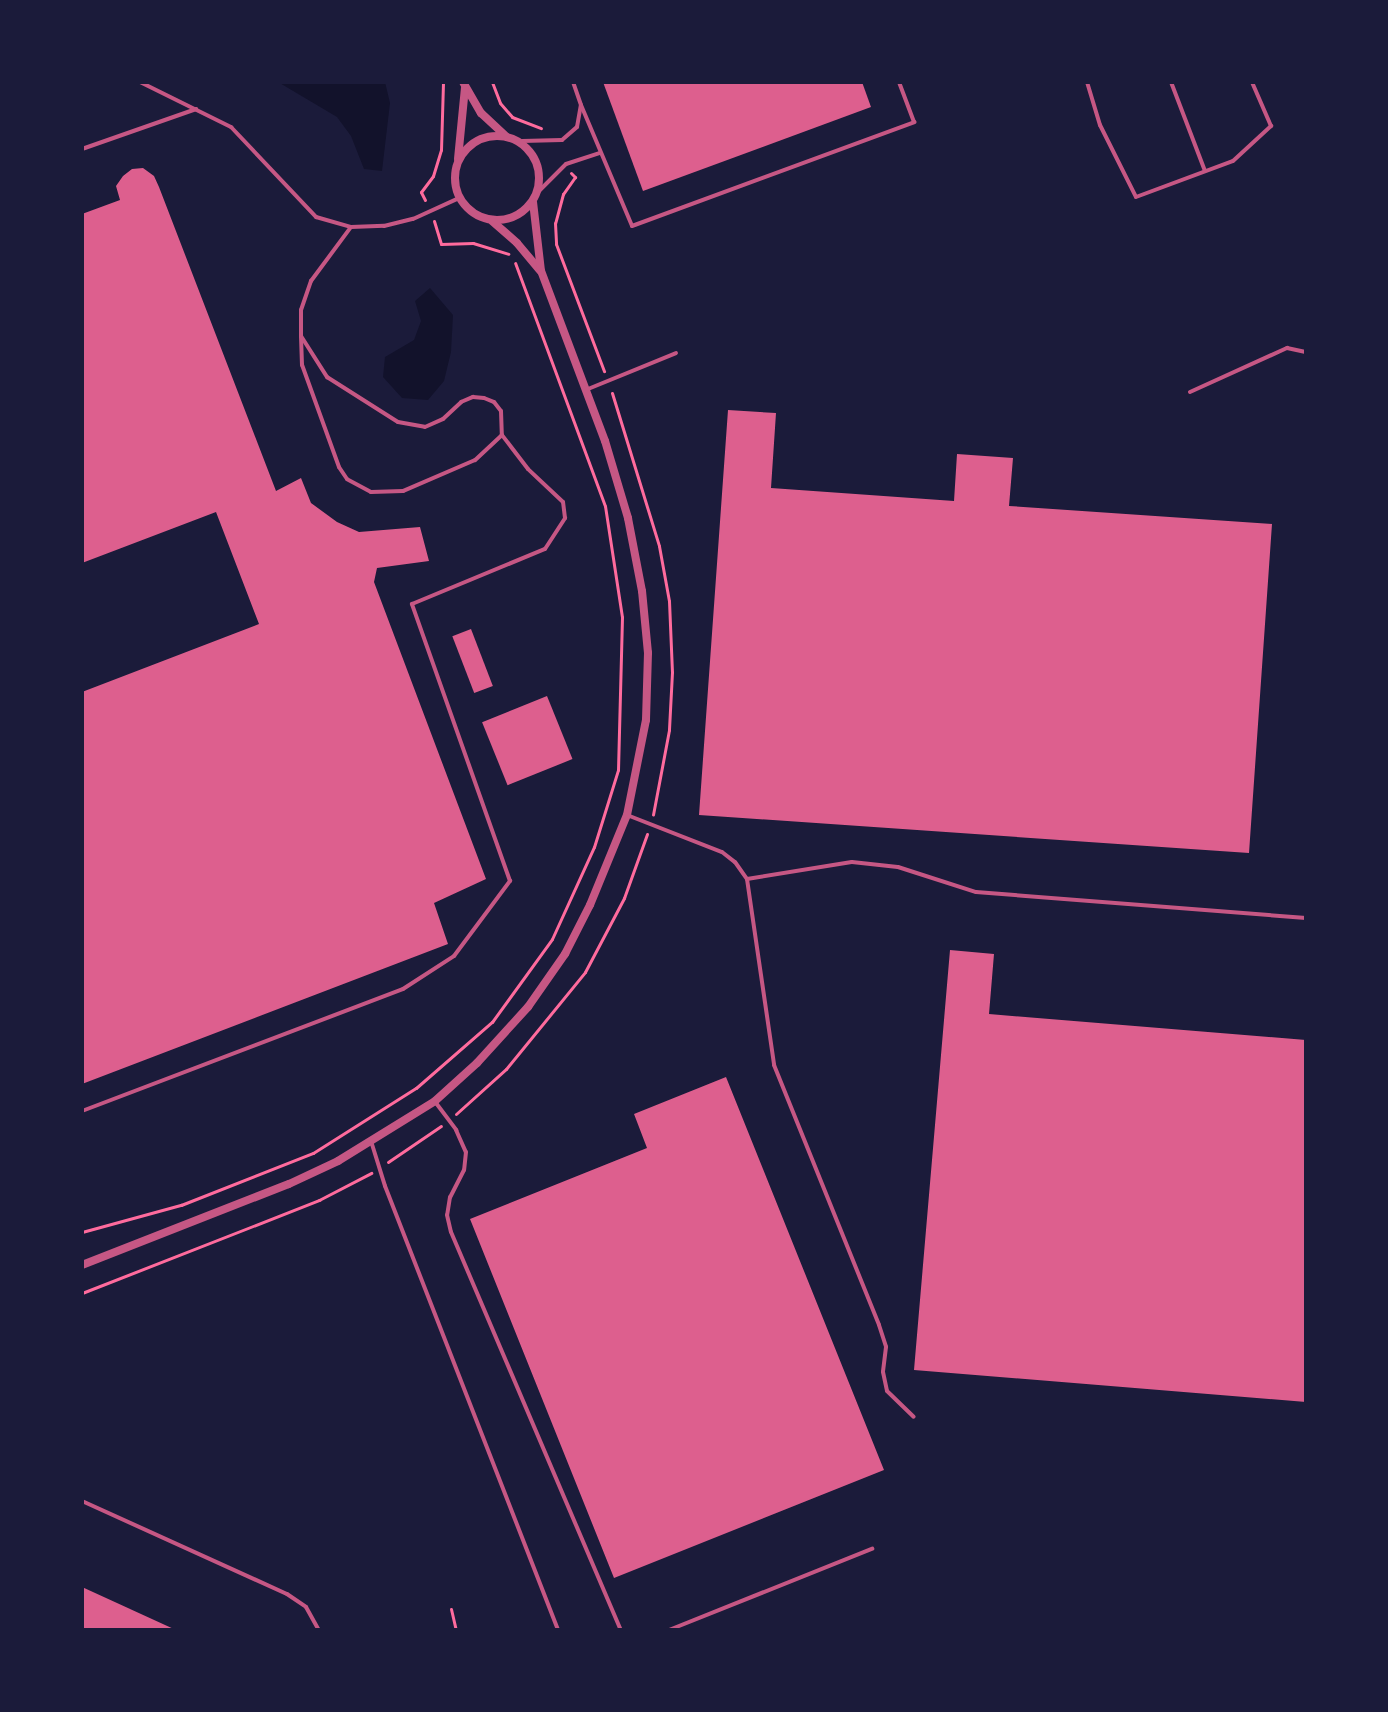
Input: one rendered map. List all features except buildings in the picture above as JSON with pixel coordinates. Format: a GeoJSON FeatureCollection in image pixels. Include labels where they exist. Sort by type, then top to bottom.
{"type":"FeatureCollection","features":[{"type":"Feature","properties":{"kind":"street"},"geometry":{"type":"LineString","coordinates":[[464,85],[481,113],[506,136]]}},
{"type":"Feature","properties":{"kind":"street"},"geometry":{"type":"LineString","coordinates":[[464,85],[454,177],[459,198],[465,207],[492,221],[517,243],[541,271]]}},
{"type":"Feature","properties":{"kind":"street"},"geometry":{"type":"LineString","coordinates":[[82,1265],[289,1184],[371,1141],[435,1101],[477,1063],[528,1007],[565,954],[627,815],[646,720],[648,653],[642,591],[628,518],[541,271],[533,202],[540,178],[535,158],[522,141],[506,136],[477,140],[458,160]]}},
{"type":"Feature","properties":{"kind":"street"},"geometry":{"type":"LineString","coordinates":[[492,221],[509,219],[533,202]]}},
{"type":"Feature","properties":{"kind":"lane"},"geometry":{"type":"LineString","coordinates":[[140,82],[231,127],[316,217],[351,227],[384,226],[413,219],[459,198]]}},
{"type":"Feature","properties":{"kind":"lane"},"geometry":{"type":"LineString","coordinates":[[573,82],[599,153],[632,226],[914,122],[899,82]]}},
{"type":"Feature","properties":{"kind":"lane"},"geometry":{"type":"LineString","coordinates":[[1087,82],[1100,125],[1136,197],[1233,161],[1271,126],[1252,82]]}},
{"type":"Feature","properties":{"kind":"lane"},"geometry":{"type":"LineString","coordinates":[[1171,82],[1205,171]]}},
{"type":"Feature","properties":{"kind":"lane"},"geometry":{"type":"LineString","coordinates":[[522,141],[562,140],[577,127],[581,105]]}},
{"type":"Feature","properties":{"kind":"lane"},"geometry":{"type":"LineString","coordinates":[[82,149],[196,109]]}},
{"type":"Feature","properties":{"kind":"lane"},"geometry":{"type":"LineString","coordinates":[[537,193],[566,164],[599,153]]}},
{"type":"Feature","properties":{"kind":"lane"},"geometry":{"type":"LineString","coordinates":[[351,227],[311,281],[301,310],[302,365],[339,467],[358,486],[386,494],[403,491],[475,460],[502,435]]}},
{"type":"Feature","properties":{"kind":"lane"},"geometry":{"type":"LineString","coordinates":[[82,1111],[403,989],[454,956],[510,881],[412,604],[545,549],[565,518],[563,502],[528,469],[502,435],[501,411],[494,402],[473,397],[461,402],[443,419],[425,427],[398,422],[327,377],[301,336]]}},
{"type":"Feature","properties":{"kind":"lane"},"geometry":{"type":"LineString","coordinates":[[1190,392],[1287,348],[1306,352]]}},
{"type":"Feature","properties":{"kind":"lane"},"geometry":{"type":"LineString","coordinates":[[585,390],[676,353]]}},
{"type":"Feature","properties":{"kind":"lane"},"geometry":{"type":"LineString","coordinates":[[627,815],[722,852],[735,862],[747,879],[774,1065],[879,1325],[886,1347],[883,1372],[887,1391],[914,1417]]}},
{"type":"Feature","properties":{"kind":"lane"},"geometry":{"type":"LineString","coordinates":[[747,879],[852,862],[898,867],[976,892],[1306,918]]}},
{"type":"Feature","properties":{"kind":"lane"},"geometry":{"type":"LineString","coordinates":[[435,1101],[466,1152],[464,1170],[450,1197],[447,1215],[451,1232],[621,1630]]}},
{"type":"Feature","properties":{"kind":"lane"},"geometry":{"type":"LineString","coordinates":[[371,1141],[558,1630]]}},
{"type":"Feature","properties":{"kind":"lane"},"geometry":{"type":"LineString","coordinates":[[82,1501],[287,1594],[306,1607],[319,1630]]}},
{"type":"Feature","properties":{"kind":"lane"},"geometry":{"type":"LineString","coordinates":[[669,1630],[872,1549]]}},
{"type":"Feature","properties":{"kind":"path"},"geometry":{"type":"LineString","coordinates":[[421,192],[433,176],[441,150],[443,82]]}},
{"type":"Feature","properties":{"kind":"path"},"geometry":{"type":"LineString","coordinates":[[492,82],[500,103],[512,117],[542,128]]}},
{"type":"Feature","properties":{"kind":"path"},"geometry":{"type":"LineString","coordinates":[[82,1293],[319,1200],[380,1168],[449,1120],[506,1069],[585,972],[624,898],[662,782],[672,672],[669,601],[659,546],[608,381],[556,244],[555,223],[563,194],[575,177]]}},
{"type":"Feature","properties":{"kind":"path"},"geometry":{"type":"LineString","coordinates":[[451,1609],[456,1630]]}},
{"type":"Feature","properties":{"kind":"shaded area"},"geometry":{"type":"Polygon","coordinates":[[[278,82],[385,82],[390,103],[382,171],[364,169],[351,136],[337,117],[278,82]]]}},
{"type":"Feature","properties":{"kind":"shaded area"},"geometry":{"type":"Polygon","coordinates":[[[430,288],[453,315],[451,352],[444,381],[428,400],[402,398],[383,377],[385,357],[414,340],[421,321],[415,301],[430,288]]]}}]}
